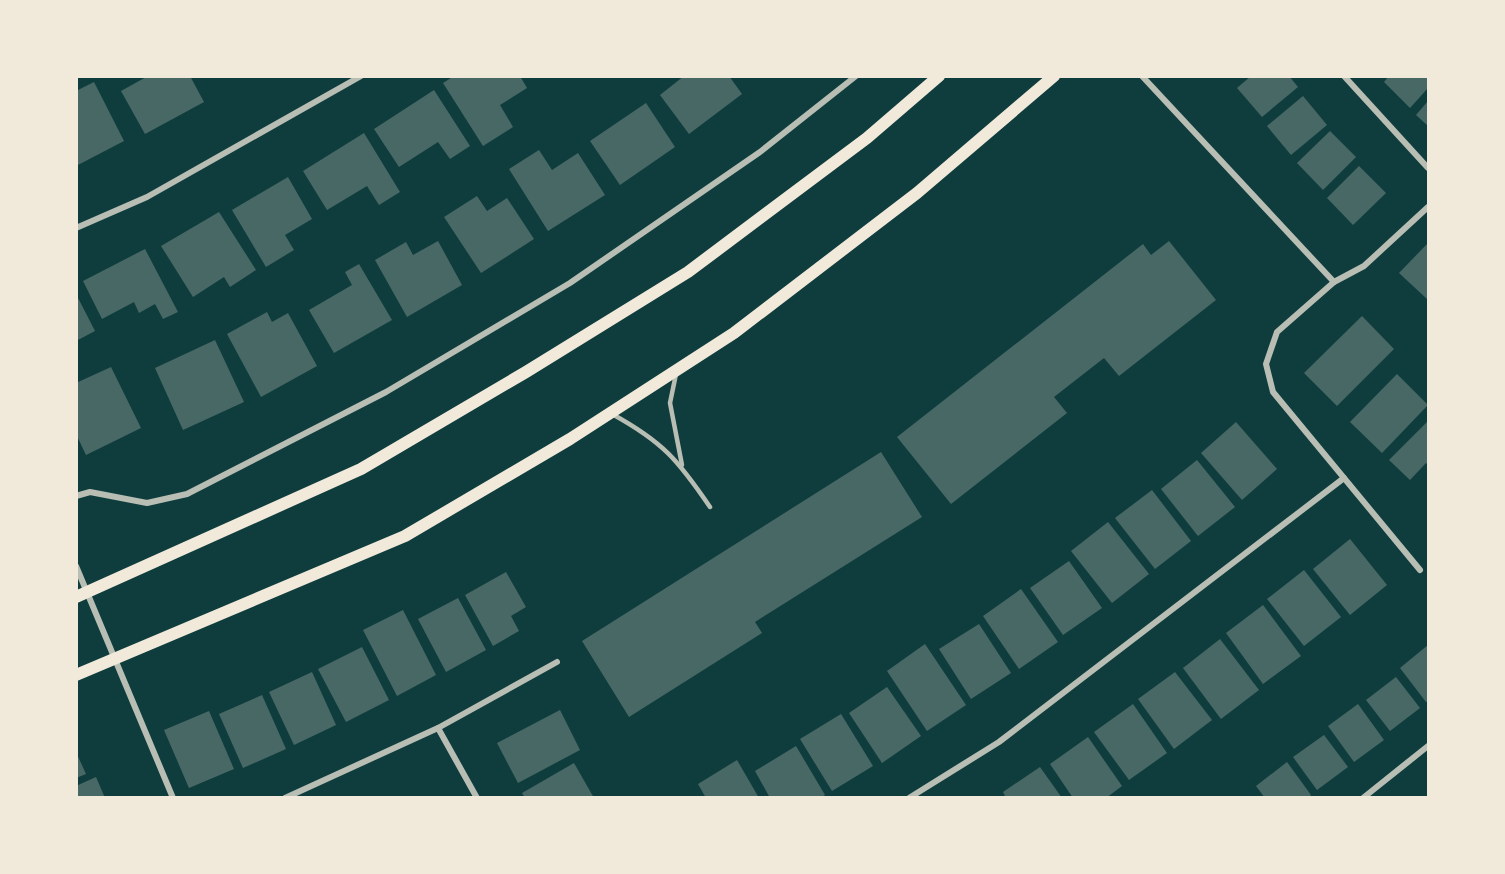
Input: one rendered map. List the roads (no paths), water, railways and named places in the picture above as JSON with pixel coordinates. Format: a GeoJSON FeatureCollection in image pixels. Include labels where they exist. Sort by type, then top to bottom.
{"type":"FeatureCollection","features":[{"type":"Feature","properties":{"kind":"main road"},"geometry":{"type":"LineString","coordinates":[[82,594],[361,469],[526,372],[688,272],[867,138],[939,76]]}},
{"type":"Feature","properties":{"kind":"main road"},"geometry":{"type":"LineString","coordinates":[[76,675],[405,536],[610,413],[734,333],[908,200],[1054,76]]}},
{"type":"Feature","properties":{"kind":"street"},"geometry":{"type":"LineString","coordinates":[[76,228],[147,197],[361,76]]}},
{"type":"Feature","properties":{"kind":"street"},"geometry":{"type":"LineString","coordinates":[[76,496],[90,492],[147,503],[187,494],[386,392],[570,284],[760,152],[856,76]]}},
{"type":"Feature","properties":{"kind":"street"},"geometry":{"type":"LineString","coordinates":[[1142,76],[1334,282]]}},
{"type":"Feature","properties":{"kind":"street"},"geometry":{"type":"LineString","coordinates":[[1344,76],[1428,168]]}},
{"type":"Feature","properties":{"kind":"street"},"geometry":{"type":"LineString","coordinates":[[1420,570],[1273,392],[1266,364],[1277,332],[1334,282],[1364,266],[1428,207]]}},
{"type":"Feature","properties":{"kind":"street"},"geometry":{"type":"LineString","coordinates":[[909,798],[999,742],[1344,478]]}},
{"type":"Feature","properties":{"kind":"street"},"geometry":{"type":"LineString","coordinates":[[76,566],[82,594],[115,660],[173,798]]}},
{"type":"Feature","properties":{"kind":"street"},"geometry":{"type":"LineString","coordinates":[[285,798],[438,728],[557,663]]}},
{"type":"Feature","properties":{"kind":"street"},"geometry":{"type":"LineString","coordinates":[[438,728],[477,798]]}},
{"type":"Feature","properties":{"kind":"street"},"geometry":{"type":"LineString","coordinates":[[1363,798],[1428,746]]}},
{"type":"Feature","properties":{"kind":"lane"},"geometry":{"type":"LineString","coordinates":[[676,371],[670,403],[682,465]]}},
{"type":"Feature","properties":{"kind":"lane"},"geometry":{"type":"LineString","coordinates":[[610,413],[650,435],[682,465],[710,507]]}}]}
